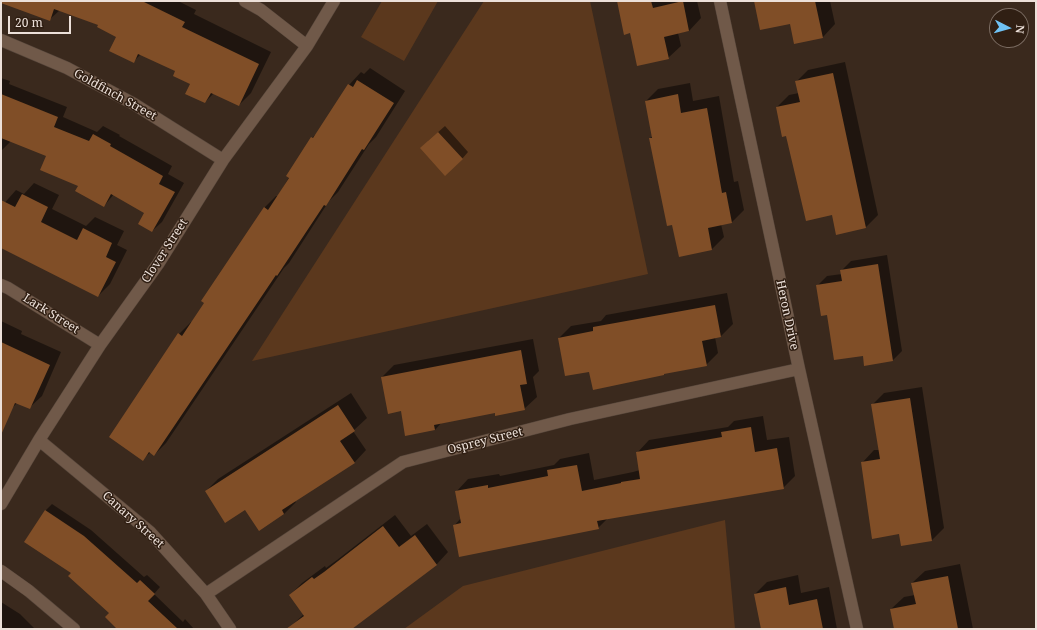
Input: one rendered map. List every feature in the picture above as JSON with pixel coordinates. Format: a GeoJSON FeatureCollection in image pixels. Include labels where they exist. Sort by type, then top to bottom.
{"type":"FeatureCollection","features":[{"type":"Feature","properties":{"kind":"street"},"geometry":{"type":"LineString","coordinates":[[245,1],[261,10],[307,46]]}},
{"type":"Feature","properties":{"kind":"street","name":"Clover Street"},"geometry":{"type":"LineString","coordinates":[[1,504],[39,440],[100,345],[158,264],[223,160],[307,46],[334,1]]}},
{"type":"Feature","properties":{"kind":"street","name":"Heron Drive"},"geometry":{"type":"LineString","coordinates":[[720,1],[799,369],[857,629]]}},
{"type":"Feature","properties":{"kind":"street","name":"Goldfinch Street"},"geometry":{"type":"LineString","coordinates":[[1,40],[67,68],[134,104],[223,160]]}},
{"type":"Feature","properties":{"kind":"street","name":"Lark Street"},"geometry":{"type":"LineString","coordinates":[[1,285],[100,345]]}},
{"type":"Feature","properties":{"kind":"street","name":"Osprey Street"},"geometry":{"type":"LineString","coordinates":[[206,594],[403,462],[570,419],[799,369]]}},
{"type":"Feature","properties":{"kind":"street","name":"Canary Street"},"geometry":{"type":"LineString","coordinates":[[39,440],[150,532],[206,594],[230,629]]}},
{"type":"Feature","properties":{"kind":"street"},"geometry":{"type":"LineString","coordinates":[[1,571],[74,629]]}},
{"type":"Feature","properties":{"kind":"shaded area"},"geometry":{"type":"Polygon","coordinates":[[[382,1],[438,1],[404,61],[361,37],[382,1]]]}},
{"type":"Feature","properties":{"kind":"shaded area"},"geometry":{"type":"Polygon","coordinates":[[[484,1],[590,1],[648,274],[252,361],[484,1]]]}},
{"type":"Feature","properties":{"kind":"shaded area"},"geometry":{"type":"Polygon","coordinates":[[[725,520],[735,629],[404,629],[463,586],[725,520]]]}},
{"type":"Feature","properties":{"kind":"building"},"geometry":{"type":"Polygon","coordinates":[[[1,1],[142,1],[185,22],[182,27],[259,64],[239,106],[211,93],[205,103],[185,94],[190,84],[173,76],[175,71],[138,54],[134,63],[109,51],[116,37],[97,27],[98,25],[54,9],[50,21],[1,3],[1,1]]]}},
{"type":"Feature","properties":{"kind":"building"},"geometry":{"type":"Polygon","coordinates":[[[617,1],[651,1],[653,8],[683,1],[689,31],[664,37],[669,59],[637,66],[630,33],[624,35],[617,1]]]}},
{"type":"Feature","properties":{"kind":"building"},"geometry":{"type":"Polygon","coordinates":[[[754,1],[815,1],[823,38],[794,44],[790,24],[760,30],[754,1]]]}},
{"type":"Feature","properties":{"kind":"building"},"geometry":{"type":"Polygon","coordinates":[[[833,73],[866,228],[836,235],[832,215],[806,221],[786,136],[782,137],[776,107],[800,102],[795,81],[833,73]]]}},
{"type":"Feature","properties":{"kind":"building"},"geometry":{"type":"Polygon","coordinates":[[[357,80],[394,103],[364,150],[362,149],[326,206],[324,205],[154,456],[149,452],[143,461],[109,437],[178,333],[182,336],[204,303],[201,301],[264,207],[268,210],[289,178],[286,176],[311,137],[313,138],[348,84],[353,87],[357,80]]]}},
{"type":"Feature","properties":{"kind":"building"},"geometry":{"type":"Polygon","coordinates":[[[1,94],[58,117],[54,127],[89,141],[93,134],[111,144],[110,146],[163,176],[159,184],[175,192],[152,232],[138,224],[144,213],[111,194],[104,207],[75,191],[78,186],[40,170],[46,156],[1,138],[1,94]]]}},
{"type":"Feature","properties":{"kind":"building"},"geometry":{"type":"Polygon","coordinates":[[[678,94],[681,113],[707,108],[722,193],[726,192],[732,223],[708,228],[712,250],[679,257],[672,225],[667,226],[649,138],[652,138],[645,101],[678,94]]]}},
{"type":"Feature","properties":{"kind":"building"},"geometry":{"type":"Polygon","coordinates":[[[438,132],[463,159],[445,176],[420,148],[438,132]]]}},
{"type":"Feature","properties":{"kind":"building"},"geometry":{"type":"Polygon","coordinates":[[[22,194],[48,207],[41,222],[77,240],[83,228],[112,243],[106,257],[116,262],[98,297],[1,248],[1,200],[15,207],[22,194]]]}},
{"type":"Feature","properties":{"kind":"building"},"geometry":{"type":"Polygon","coordinates":[[[878,264],[893,361],[864,366],[863,356],[834,360],[827,315],[821,316],[816,285],[842,281],[840,270],[878,264]]]}},
{"type":"Feature","properties":{"kind":"building"},"geometry":{"type":"Polygon","coordinates":[[[715,305],[721,337],[702,341],[707,366],[593,390],[589,372],[565,376],[558,338],[593,331],[593,327],[715,305]]]}},
{"type":"Feature","properties":{"kind":"building"},"geometry":{"type":"Polygon","coordinates":[[[1,342],[50,365],[30,409],[15,403],[1,435],[1,342]]]}},
{"type":"Feature","properties":{"kind":"building"},"geometry":{"type":"Polygon","coordinates":[[[521,350],[527,384],[520,385],[525,410],[495,416],[495,413],[434,425],[435,430],[405,436],[401,411],[388,414],[381,377],[521,350]]]}},
{"type":"Feature","properties":{"kind":"building"},"geometry":{"type":"Polygon","coordinates":[[[910,398],[932,541],[901,546],[899,534],[872,539],[861,462],[880,459],[871,404],[910,398]]]}},
{"type":"Feature","properties":{"kind":"building"},"geometry":{"type":"Polygon","coordinates":[[[338,405],[355,431],[340,441],[355,463],[282,510],[284,514],[259,531],[245,510],[225,523],[205,491],[338,405]]]}},
{"type":"Feature","properties":{"kind":"building"},"geometry":{"type":"Polygon","coordinates":[[[751,427],[755,452],[777,448],[784,489],[597,521],[599,529],[459,557],[453,525],[461,523],[455,491],[488,485],[488,488],[548,476],[547,470],[577,465],[582,491],[640,479],[636,452],[722,437],[721,432],[751,427]]]}},
{"type":"Feature","properties":{"kind":"building"},"geometry":{"type":"Polygon","coordinates":[[[45,510],[84,536],[137,583],[140,580],[155,594],[148,601],[178,629],[117,629],[105,617],[109,613],[68,576],[71,573],[24,542],[45,510]]]}},
{"type":"Feature","properties":{"kind":"building"},"geometry":{"type":"Polygon","coordinates":[[[383,526],[399,547],[415,535],[437,565],[352,629],[286,629],[304,616],[289,595],[312,577],[314,579],[324,572],[383,526]]]}},
{"type":"Feature","properties":{"kind":"building"},"geometry":{"type":"Polygon","coordinates":[[[948,576],[958,629],[894,629],[890,609],[916,604],[911,583],[948,576]]]}},
{"type":"Feature","properties":{"kind":"building"},"geometry":{"type":"Polygon","coordinates":[[[786,587],[789,605],[817,599],[823,629],[761,629],[754,594],[786,587]]]}}]}
